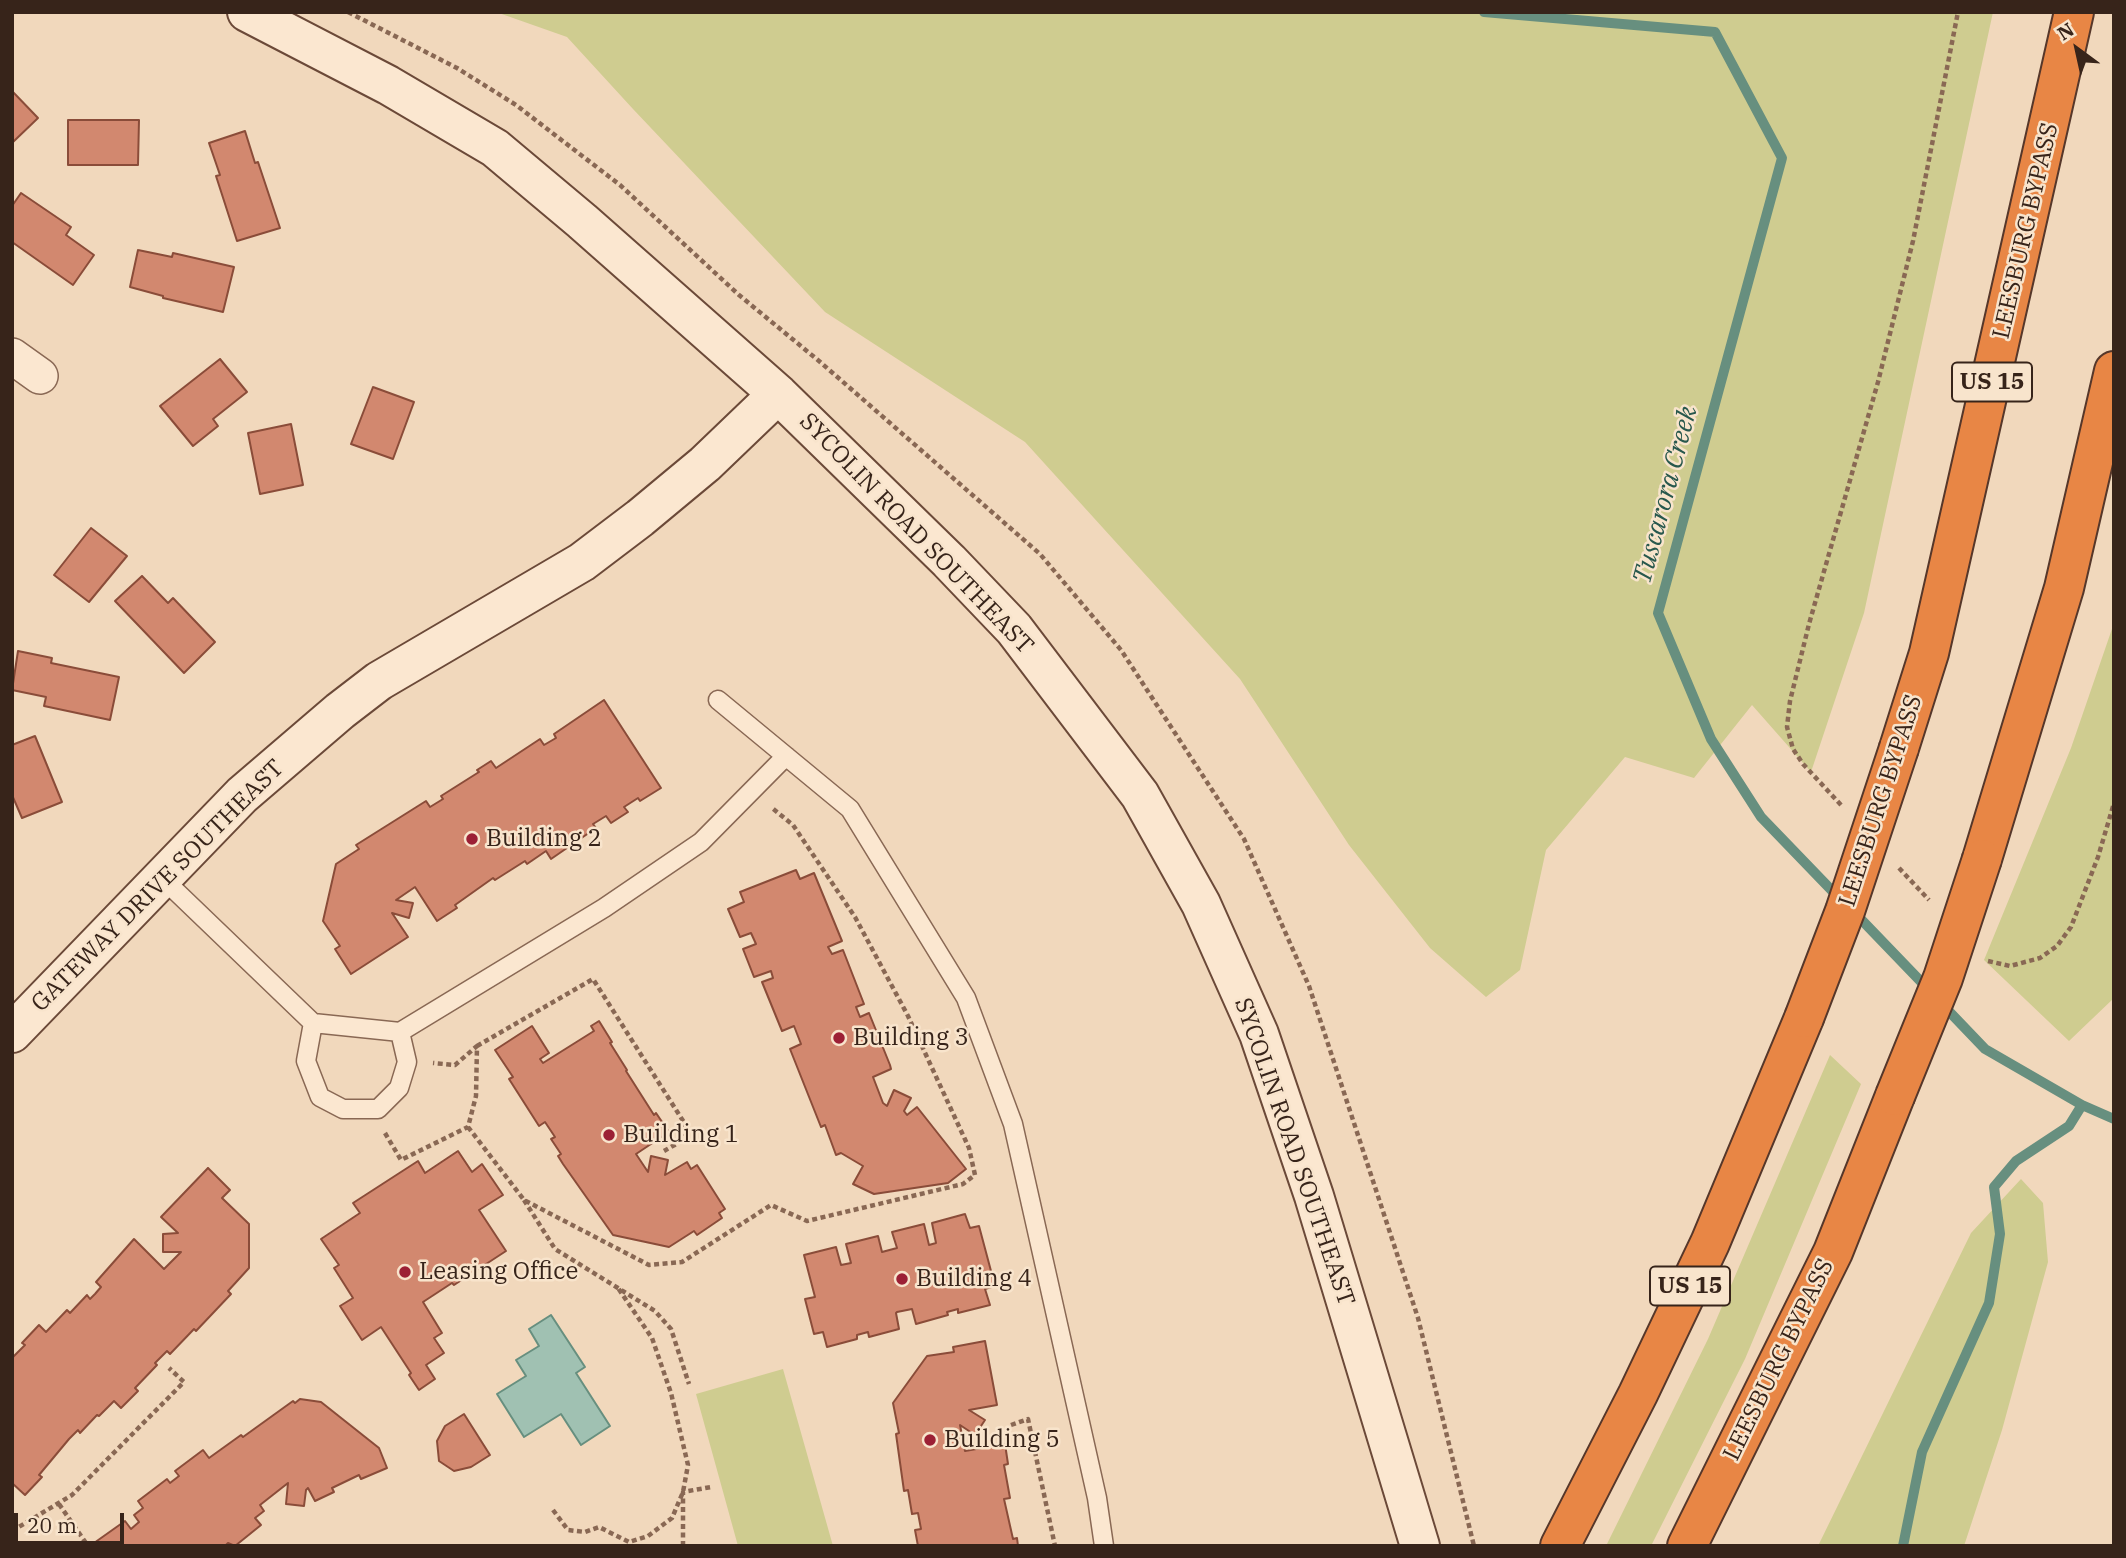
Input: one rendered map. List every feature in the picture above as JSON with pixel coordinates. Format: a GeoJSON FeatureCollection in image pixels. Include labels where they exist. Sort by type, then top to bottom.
{"type":"FeatureCollection","features":[{"type":"Feature","properties":{"kind":"highway","name":"LEESBURG BYPASS"},"geometry":{"type":"LineString","coordinates":[[1560,1546],[1638,1394],[1710,1244],[1804,1018],[1845,911],[1929,653],[2074,12]]}},
{"type":"Feature","properties":{"kind":"highway","name":"LEESBURG BYPASS"},"geometry":{"type":"LineString","coordinates":[[1687,1546],[1833,1252],[1943,978],[2064,588],[2114,372]]}},
{"type":"Feature","properties":{"kind":"main road","name":"SYCOLIN ROAD SOUTHEAST"},"geometry":{"type":"LineString","coordinates":[[247,12],[388,85],[495,148],[582,220],[778,394],[949,561],[1014,629],[1140,795],[1194,892],[1259,1034],[1314,1196],[1420,1546]]}},
{"type":"Feature","properties":{"kind":"main road","name":"GATEWAY DRIVE SOUTHEAST"},"geometry":{"type":"LineString","coordinates":[[12,1033],[242,795],[340,711],[379,681],[582,562],[705,464],[778,394]]}},
{"type":"Feature","properties":{"kind":"lane"},"geometry":{"type":"LineString","coordinates":[[718,700],[850,809],[966,998],[1013,1124],[1097,1498],[1104,1546]]}},
{"type":"Feature","properties":{"kind":"lane"},"geometry":{"type":"LineString","coordinates":[[161,877],[313,1023],[400,1032],[604,908],[690,850],[786,756]]}},
{"type":"Feature","properties":{"kind":"lane"},"geometry":{"type":"LineString","coordinates":[[313,1023],[306,1061],[320,1097],[343,1109],[378,1109],[399,1088],[407,1062],[400,1032]]}},
{"type":"Feature","properties":{"kind":"path"},"geometry":{"type":"LineString","coordinates":[[348,12],[457,68],[516,105],[620,185],[739,295],[819,361]]}},
{"type":"Feature","properties":{"kind":"path"},"geometry":{"type":"LineString","coordinates":[[524,1200],[649,1265],[682,1262],[771,1205],[807,1221],[963,1184],[975,1175],[968,1148],[908,1016],[855,917],[793,825],[751,791]]}},
{"type":"Feature","properties":{"kind":"path"},"geometry":{"type":"LineString","coordinates":[[407,1062],[455,1065],[477,1046],[593,979],[685,1124],[687,1134],[664,1151]]}},
{"type":"Feature","properties":{"kind":"path"},"geometry":{"type":"LineString","coordinates":[[378,1109],[384,1132],[401,1160],[468,1127],[477,1096],[477,1046]]}},
{"type":"Feature","properties":{"kind":"path"},"geometry":{"type":"LineString","coordinates":[[468,1127],[524,1200],[555,1249],[655,1311],[671,1329],[689,1384]]}},
{"type":"Feature","properties":{"kind":"path"},"geometry":{"type":"LineString","coordinates":[[618,1288],[652,1338],[670,1393],[688,1465],[683,1492],[682,1546]]}},
{"type":"Feature","properties":{"kind":"path"},"geometry":{"type":"LineString","coordinates":[[12,1531],[72,1495],[184,1382],[169,1368]]}},
{"type":"Feature","properties":{"kind":"path"},"geometry":{"type":"LineString","coordinates":[[1011,1425],[1028,1419],[1055,1546]]}},
{"type":"Feature","properties":{"kind":"path"},"geometry":{"type":"LineString","coordinates":[[683,1492],[711,1487]]}},
{"type":"Feature","properties":{"kind":"path"},"geometry":{"type":"LineString","coordinates":[[553,1510],[568,1530],[585,1532],[599,1527],[629,1542],[648,1536],[672,1518],[683,1492]]}},
{"type":"Feature","properties":{"kind":"path"},"geometry":{"type":"LineString","coordinates":[[59,1504],[88,1546]]}},
{"type":"Feature","properties":{"kind":"path"},"geometry":{"type":"LineString","coordinates":[[1470,1533],[1474,1546]]}},
{"type":"Feature","properties":{"kind":"shaded area"},"geometry":{"type":"Polygon","coordinates":[[[496,12],[1993,12],[1864,613],[1811,772],[1752,705],[1694,778],[1625,757],[1546,850],[1520,970],[1486,997],[1430,948],[1349,845],[1240,679],[1025,442],[825,312],[567,37],[496,12]]]}},
{"type":"Feature","properties":{"kind":"shaded area"},"geometry":{"type":"Polygon","coordinates":[[[2114,623],[2114,998],[2069,1041],[1984,960],[2071,748],[2114,623]]]}},
{"type":"Feature","properties":{"kind":"shaded area"},"geometry":{"type":"Polygon","coordinates":[[[1830,1055],[1861,1084],[1745,1359],[1651,1546],[1606,1546],[1708,1339],[1830,1055]]]}},
{"type":"Feature","properties":{"kind":"shaded area"},"geometry":{"type":"Polygon","coordinates":[[[2021,1179],[2043,1203],[2048,1262],[2002,1430],[1964,1546],[1818,1546],[1971,1233],[2021,1179]]]}},
{"type":"Feature","properties":{"kind":"shaded area"},"geometry":{"type":"Polygon","coordinates":[[[551,1315],[585,1367],[576,1373],[610,1426],[581,1445],[561,1414],[524,1437],[497,1394],[526,1376],[516,1360],[539,1346],[529,1329],[551,1315]]]}},
{"type":"Feature","properties":{"kind":"shaded area"},"geometry":{"type":"Polygon","coordinates":[[[783,1369],[833,1546],[738,1546],[696,1394],[783,1369]]]}},
{"type":"Feature","properties":{"kind":"building"},"geometry":{"type":"Polygon","coordinates":[[[12,91],[38,118],[12,143],[12,91]]]}},
{"type":"Feature","properties":{"kind":"building"},"geometry":{"type":"Polygon","coordinates":[[[68,120],[139,120],[138,165],[68,165],[68,120]]]}},
{"type":"Feature","properties":{"kind":"building"},"geometry":{"type":"Polygon","coordinates":[[[245,131],[280,228],[237,241],[216,176],[220,175],[209,143],[245,131]]]}},
{"type":"Feature","properties":{"kind":"building"},"geometry":{"type":"Polygon","coordinates":[[[21,193],[71,227],[66,235],[94,255],[73,285],[12,242],[12,206],[21,193]]]}},
{"type":"Feature","properties":{"kind":"building"},"geometry":{"type":"Polygon","coordinates":[[[138,250],[172,257],[173,253],[234,267],[223,312],[130,287],[138,250]]]}},
{"type":"Feature","properties":{"kind":"building"},"geometry":{"type":"Polygon","coordinates":[[[220,359],[247,392],[213,419],[218,426],[193,446],[160,406],[220,359]]]}},
{"type":"Feature","properties":{"kind":"building"},"geometry":{"type":"Polygon","coordinates":[[[373,387],[414,402],[393,459],[351,444],[373,387]]]}},
{"type":"Feature","properties":{"kind":"building"},"geometry":{"type":"Polygon","coordinates":[[[291,424],[303,485],[260,494],[248,433],[291,424]]]}},
{"type":"Feature","properties":{"kind":"building"},"geometry":{"type":"Polygon","coordinates":[[[91,528],[127,556],[89,602],[54,575],[91,528]]]}},
{"type":"Feature","properties":{"kind":"building"},"geometry":{"type":"Polygon","coordinates":[[[142,576],[168,603],[173,598],[215,642],[184,673],[115,601],[142,576]]]}},
{"type":"Feature","properties":{"kind":"building"},"geometry":{"type":"Polygon","coordinates":[[[18,651],[52,658],[51,663],[119,677],[110,720],[44,706],[46,697],[12,690],[18,651]]]}},
{"type":"Feature","properties":{"kind":"building","name":"Building 2"},"geometry":{"type":"Polygon","coordinates":[[[604,700],[661,788],[624,807],[628,812],[611,823],[606,816],[593,824],[596,828],[551,859],[546,851],[527,864],[525,861],[495,880],[493,878],[437,921],[415,887],[396,900],[413,903],[409,918],[392,913],[408,937],[351,974],[335,949],[340,946],[323,921],[336,864],[359,849],[356,845],[426,801],[430,807],[443,799],[441,796],[479,772],[477,770],[491,761],[496,768],[540,739],[544,745],[556,738],[554,734],[604,700]]]}},
{"type":"Feature","properties":{"kind":"building"},"geometry":{"type":"Polygon","coordinates":[[[35,736],[62,802],[22,818],[12,795],[12,745],[35,736]]]}},
{"type":"Feature","properties":{"kind":"building","name":"Building 3"},"geometry":{"type":"Polygon","coordinates":[[[796,870],[800,879],[814,873],[842,941],[828,947],[832,954],[843,950],[864,1004],[856,1007],[860,1017],[869,1013],[890,1065],[891,1069],[873,1077],[883,1103],[887,1106],[894,1090],[911,1098],[904,1111],[907,1115],[917,1107],[966,1169],[948,1183],[874,1194],[853,1184],[863,1166],[841,1153],[836,1155],[825,1125],[821,1127],[790,1049],[801,1044],[794,1026],[782,1031],[762,982],[773,978],[771,971],[754,977],[743,949],[756,944],[751,933],[740,937],[728,909],[744,902],[740,892],[796,870]]]}},
{"type":"Feature","properties":{"kind":"building","name":"Building 1"},"geometry":{"type":"Polygon","coordinates":[[[599,1021],[626,1071],[654,1115],[656,1113],[669,1132],[636,1154],[648,1172],[651,1156],[668,1160],[665,1175],[687,1162],[691,1169],[697,1165],[725,1209],[719,1213],[722,1218],[697,1235],[694,1231],[669,1247],[613,1235],[563,1164],[558,1156],[561,1154],[551,1139],[555,1137],[545,1122],[539,1126],[509,1079],[513,1077],[495,1050],[532,1026],[549,1053],[540,1059],[543,1063],[594,1031],[591,1026],[599,1021]]]}},
{"type":"Feature","properties":{"kind":"building","name":"Leasing Office"},"geometry":{"type":"Polygon","coordinates":[[[458,1151],[472,1172],[482,1164],[503,1195],[479,1210],[506,1251],[423,1302],[442,1333],[434,1338],[444,1353],[426,1365],[435,1379],[419,1390],[381,1327],[362,1340],[340,1306],[353,1298],[334,1268],[339,1265],[321,1239],[360,1213],[353,1203],[418,1161],[425,1173],[458,1151]]]}},
{"type":"Feature","properties":{"kind":"building"},"geometry":{"type":"Polygon","coordinates":[[[208,1168],[230,1190],[222,1198],[249,1224],[249,1268],[228,1291],[231,1294],[196,1331],[194,1329],[170,1354],[167,1351],[155,1363],[157,1365],[135,1388],[138,1391],[121,1408],[114,1401],[80,1433],[78,1430],[69,1439],[39,1475],[42,1477],[25,1495],[12,1483],[12,1358],[39,1325],[46,1332],[67,1310],[70,1313],[87,1295],[90,1299],[101,1287],[96,1282],[134,1239],[164,1269],[181,1252],[163,1252],[163,1234],[178,1233],[161,1217],[208,1168]]]}},
{"type":"Feature","properties":{"kind":"building","name":"Building 4"},"geometry":{"type":"Polygon","coordinates":[[[965,1214],[970,1228],[979,1226],[995,1286],[985,1289],[990,1305],[958,1313],[958,1309],[947,1312],[948,1315],[916,1324],[912,1309],[897,1312],[899,1329],[869,1337],[868,1332],[857,1335],[857,1339],[827,1347],[823,1332],[814,1334],[805,1299],[815,1297],[804,1255],[836,1247],[841,1265],[851,1263],[846,1244],[878,1236],[882,1252],[897,1248],[892,1232],[924,1224],[929,1245],[936,1243],[932,1223],[965,1214]]]}},
{"type":"Feature","properties":{"kind":"building","name":"Building 5"},"geometry":{"type":"Polygon","coordinates":[[[985,1341],[997,1405],[969,1410],[985,1420],[975,1435],[960,1425],[965,1451],[1005,1444],[1008,1464],[1004,1465],[1010,1498],[1004,1499],[1013,1539],[1017,1538],[1018,1546],[918,1546],[915,1530],[921,1529],[918,1513],[912,1514],[908,1490],[904,1491],[896,1434],[899,1433],[893,1403],[927,1356],[954,1352],[953,1347],[985,1341]]]}},
{"type":"Feature","properties":{"kind":"building"},"geometry":{"type":"Polygon","coordinates":[[[300,1399],[321,1402],[379,1448],[387,1468],[361,1479],[359,1475],[332,1488],[334,1492],[315,1501],[308,1488],[304,1506],[286,1504],[288,1483],[260,1505],[264,1511],[255,1518],[261,1525],[235,1546],[228,1543],[225,1546],[96,1546],[94,1543],[125,1521],[131,1529],[139,1522],[134,1515],[143,1508],[138,1501],[167,1479],[170,1483],[179,1476],[175,1471],[203,1450],[209,1458],[293,1401],[295,1403],[300,1399]]]}},
{"type":"Feature","properties":{"kind":"building"},"geometry":{"type":"Polygon","coordinates":[[[464,1414],[490,1455],[471,1467],[454,1471],[439,1461],[437,1441],[445,1426],[464,1414]]]}},
{"type":"Feature","properties":{"kind":"waterway","name":"Tuscarora Creek"},"geometry":{"type":"LineString","coordinates":[[1484,12],[1715,32],[1782,158],[1658,613],[1711,739],[1761,817],[1841,900]]}},
{"type":"Feature","properties":{"kind":"waterway","name":"Tuscarora Creek"},"geometry":{"type":"LineString","coordinates":[[1853,911],[1929,990]]}},
{"type":"Feature","properties":{"kind":"waterway","name":"Tuscarora Creek"},"geometry":{"type":"LineString","coordinates":[[1940,1002],[1985,1049],[2082,1105],[2114,1119]]}},
{"type":"Feature","properties":{"kind":"waterway"},"geometry":{"type":"LineString","coordinates":[[1903,1546],[1922,1452],[1989,1303],[2000,1234],[1994,1187],[2016,1161],[2069,1126],[2082,1105]]}},
{"type":"Feature","properties":{"kind":"place","name":"Building 2"},"geometry":{"type":"Point","coordinates":[472,839]}},
{"type":"Feature","properties":{"kind":"place","name":"Building 3"},"geometry":{"type":"Point","coordinates":[839,1038]}},
{"type":"Feature","properties":{"kind":"place","name":"Building 1"},"geometry":{"type":"Point","coordinates":[609,1135]}},
{"type":"Feature","properties":{"kind":"place","name":"Leasing Office"},"geometry":{"type":"Point","coordinates":[405,1272]}},
{"type":"Feature","properties":{"kind":"place","name":"Building 4"},"geometry":{"type":"Point","coordinates":[902,1279]}},
{"type":"Feature","properties":{"kind":"place","name":"Building 5"},"geometry":{"type":"Point","coordinates":[930,1440]}}]}
